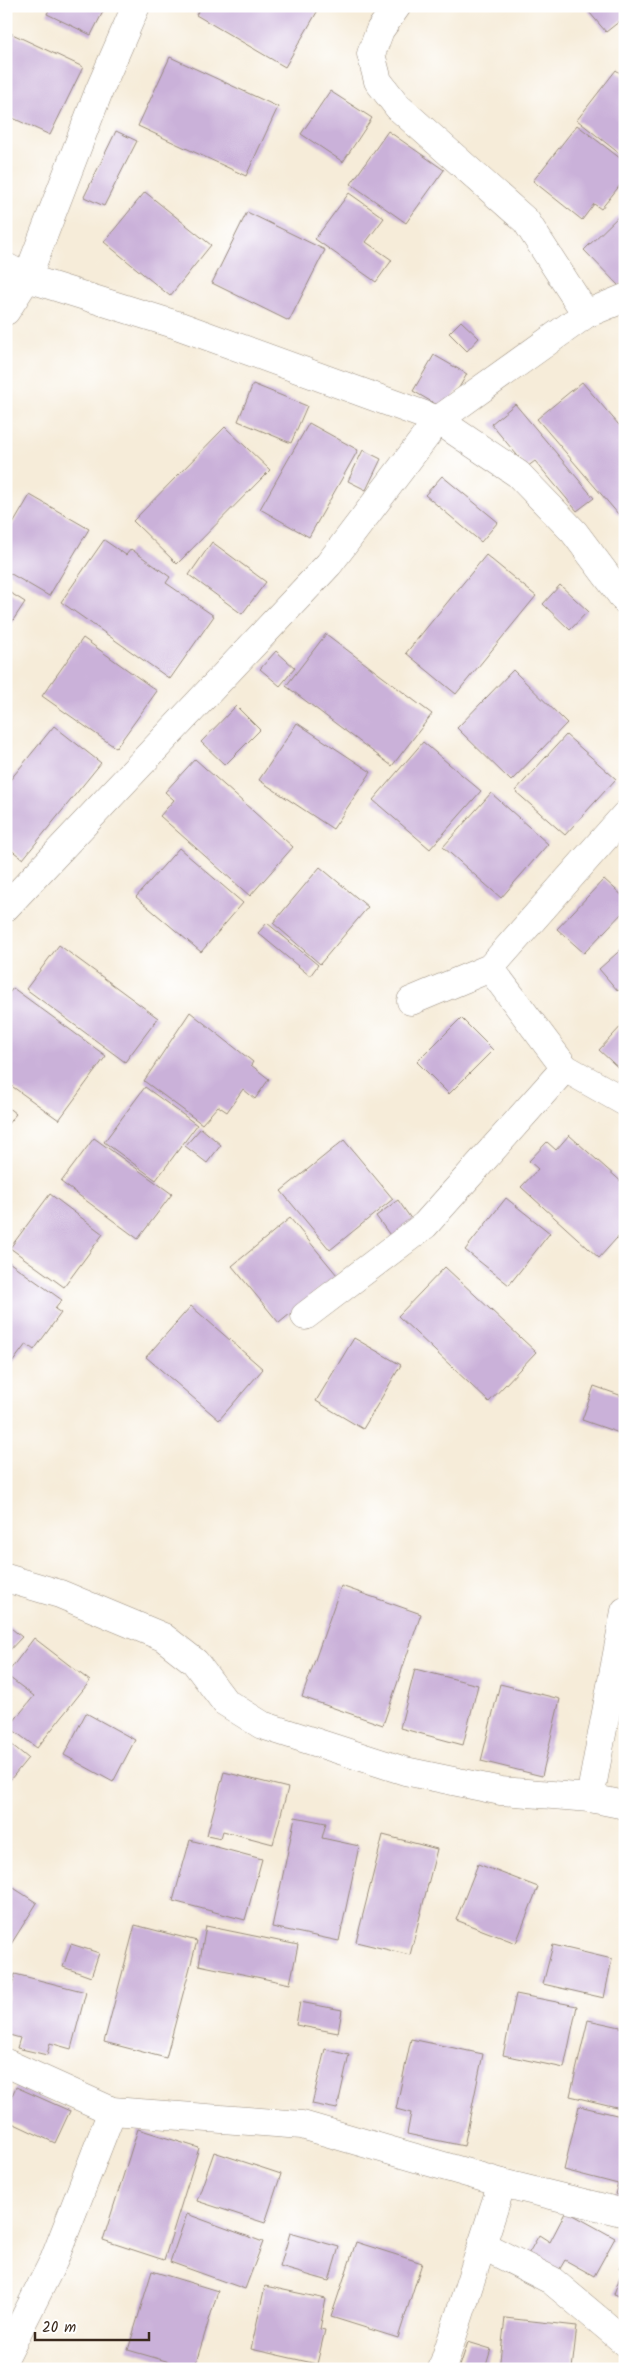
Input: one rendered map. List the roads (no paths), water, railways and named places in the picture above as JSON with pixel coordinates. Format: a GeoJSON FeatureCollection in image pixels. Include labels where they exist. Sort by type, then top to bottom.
{"type":"FeatureCollection","features":[{"type":"Feature","properties":{"kind":"street"},"geometry":{"type":"LineString","coordinates":[[6,311],[17,273],[100,91],[136,6]]}},
{"type":"Feature","properties":{"kind":"street"},"geometry":{"type":"LineString","coordinates":[[397,6],[380,30],[371,54],[378,81],[398,107],[526,221],[586,314]]}},
{"type":"Feature","properties":{"kind":"street"},"geometry":{"type":"LineString","coordinates":[[17,273],[177,325],[438,420],[518,474],[574,532],[622,591]]}},
{"type":"Feature","properties":{"kind":"street"},"geometry":{"type":"LineString","coordinates":[[6,907],[329,564],[438,420],[586,314],[625,298]]}},
{"type":"Feature","properties":{"kind":"street"},"geometry":{"type":"LineString","coordinates":[[411,1001],[490,968],[625,815]]}},
{"type":"Feature","properties":{"kind":"street"},"geometry":{"type":"LineString","coordinates":[[490,968],[565,1068],[625,1102]]}},
{"type":"Feature","properties":{"kind":"street"},"geometry":{"type":"LineString","coordinates":[[305,1316],[425,1225],[565,1068]]}},
{"type":"Feature","properties":{"kind":"street"},"geometry":{"type":"LineString","coordinates":[[6,1578],[60,1594],[163,1637],[195,1662],[225,1702],[262,1725],[405,1771],[501,1791],[590,1798],[625,1805]]}},
{"type":"Feature","properties":{"kind":"street"},"geometry":{"type":"LineString","coordinates":[[590,1798],[625,1612]]}},
{"type":"Feature","properties":{"kind":"street"},"geometry":{"type":"LineString","coordinates":[[6,2063],[112,2111],[302,2125],[502,2183],[625,2214]]}},
{"type":"Feature","properties":{"kind":"street"},"geometry":{"type":"LineString","coordinates":[[6,2354],[54,2260],[112,2111]]}},
{"type":"Feature","properties":{"kind":"street"},"geometry":{"type":"LineString","coordinates":[[442,2369],[502,2183]]}},
{"type":"Feature","properties":{"kind":"street"},"geometry":{"type":"LineString","coordinates":[[482,2245],[551,2280],[625,2342]]}}]}
